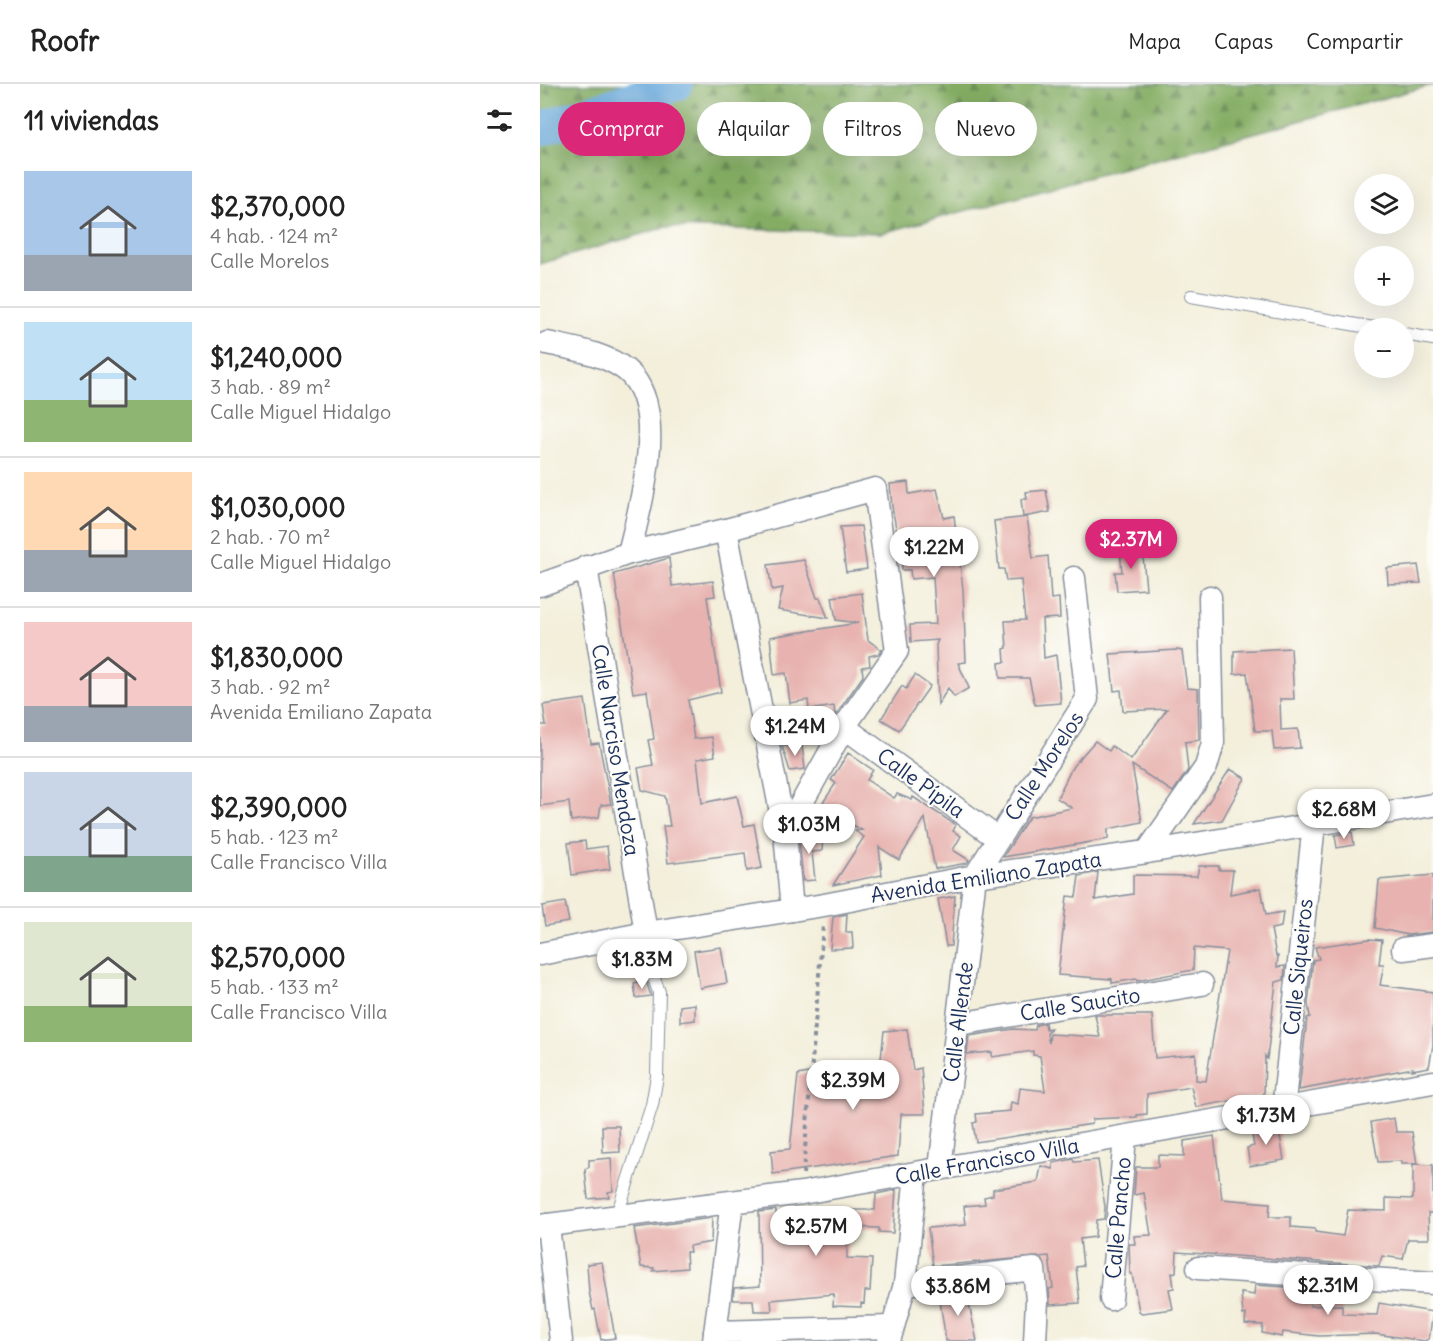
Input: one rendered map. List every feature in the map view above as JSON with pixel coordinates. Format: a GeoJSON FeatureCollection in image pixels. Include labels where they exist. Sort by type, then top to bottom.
{"type":"FeatureCollection","features":[{"type":"Feature","properties":{"kind":"street"},"geometry":{"type":"LineString","coordinates":[[548,343],[599,356],[627,371],[644,396],[649,429],[643,494],[630,553]]}},
{"type":"Feature","properties":{"kind":"street"},"geometry":{"type":"LineString","coordinates":[[540,585],[630,553],[726,530],[875,489],[897,651],[844,727],[786,833]]}},
{"type":"Feature","properties":{"kind":"street"},"geometry":{"type":"LineString","coordinates":[[726,530],[786,833],[792,910]]}},
{"type":"Feature","properties":{"kind":"street","name":"Calle Narciso Mendoza"},"geometry":{"type":"LineString","coordinates":[[586,567],[646,933]]}},
{"type":"Feature","properties":{"kind":"street","name":"Calle Morelos"},"geometry":{"type":"LineString","coordinates":[[975,876],[1087,699],[1074,578]]}},
{"type":"Feature","properties":{"kind":"street"},"geometry":{"type":"LineString","coordinates":[[1147,852],[1206,767],[1213,743],[1210,597]]}},
{"type":"Feature","properties":{"kind":"street","name":"Calle Pípila"},"geometry":{"type":"LineString","coordinates":[[844,727],[997,838]]}},
{"type":"Feature","properties":{"kind":"street","name":"Avenida Emiliano Zapata"},"geometry":{"type":"LineString","coordinates":[[540,954],[646,933],[824,905],[975,876],[1147,852],[1433,805]]}},
{"type":"Feature","properties":{"kind":"street","name":"Calle Siqueiros"},"geometry":{"type":"LineString","coordinates":[[1283,1110],[1314,824]]}},
{"type":"Feature","properties":{"kind":"street","name":"Calle Allende"},"geometry":{"type":"LineString","coordinates":[[940,1168],[975,876]]}},
{"type":"Feature","properties":{"kind":"street"},"geometry":{"type":"LineString","coordinates":[[1404,949],[1433,945]]}},
{"type":"Feature","properties":{"kind":"street","name":"Calle Saucito"},"geometry":{"type":"LineString","coordinates":[[958,1024],[1202,984]]}},
{"type":"Feature","properties":{"kind":"street","name":"Calle Francisco Villa"},"geometry":{"type":"LineString","coordinates":[[544,1225],[802,1193],[1433,1082]]}},
{"type":"Feature","properties":{"kind":"street","name":"Calle Pancho"},"geometry":{"type":"LineString","coordinates":[[1111,1299],[1125,1137]]}},
{"type":"Feature","properties":{"kind":"street"},"geometry":{"type":"LineString","coordinates":[[732,1202],[715,1336],[890,1334],[904,1284],[916,1173]]}},
{"type":"Feature","properties":{"kind":"street"},"geometry":{"type":"LineString","coordinates":[[544,1225],[561,1341]]}},
{"type":"Feature","properties":{"kind":"street"},"geometry":{"type":"LineString","coordinates":[[1197,1268],[1433,1283]]}},
{"type":"Feature","properties":{"kind":"street"},"geometry":{"type":"LineString","coordinates":[[904,1284],[1034,1269],[1037,1300],[1035,1341]]}},
{"type":"Feature","properties":{"kind":"lane"},"geometry":{"type":"LineString","coordinates":[[1191,296],[1354,325]]}},
{"type":"Feature","properties":{"kind":"lane"},"geometry":{"type":"LineString","coordinates":[[1414,336],[1433,339]]}},
{"type":"Feature","properties":{"kind":"lane"},"geometry":{"type":"LineString","coordinates":[[617,939],[652,973],[659,992],[657,1076],[652,1104],[617,1215]]}},
{"type":"Feature","properties":{"kind":"path"},"geometry":{"type":"LineString","coordinates":[[802,1193],[824,905]]}},
{"type":"Feature","properties":{"kind":"green space"},"geometry":{"type":"Polygon","coordinates":[[[540,84],[1433,84],[882,233],[666,227],[540,264],[540,84]]]}},
{"type":"Feature","properties":{"kind":"building"},"geometry":{"type":"Polygon","coordinates":[[[908,482],[909,494],[937,489],[944,518],[954,516],[963,589],[966,662],[958,663],[969,688],[954,697],[948,688],[938,705],[936,645],[938,640],[911,642],[910,625],[936,624],[933,577],[911,579],[910,570],[902,570],[901,543],[899,544],[892,507],[890,484],[908,482]]]}},
{"type":"Feature","properties":{"kind":"building"},"geometry":{"type":"Polygon","coordinates":[[[1046,490],[1050,512],[1023,517],[1021,499],[1027,499],[1026,492],[1046,490]]]}},
{"type":"Feature","properties":{"kind":"building"},"geometry":{"type":"Polygon","coordinates":[[[1027,517],[1033,558],[1048,556],[1051,599],[1059,598],[1060,618],[1042,619],[1044,658],[1056,655],[1061,703],[1035,705],[1029,678],[1000,678],[999,663],[1005,662],[1004,649],[1007,648],[1005,621],[1025,620],[1021,580],[1006,581],[1004,569],[999,569],[994,521],[1027,517]]]}},
{"type":"Feature","properties":{"kind":"building"},"geometry":{"type":"Polygon","coordinates":[[[861,526],[867,569],[846,572],[840,527],[861,526]]]}},
{"type":"Feature","properties":{"kind":"building"},"geometry":{"type":"Polygon","coordinates":[[[1142,545],[1146,589],[1117,591],[1115,572],[1122,572],[1120,550],[1142,545]]]}},
{"type":"Feature","properties":{"kind":"building"},"geometry":{"type":"Polygon","coordinates":[[[669,558],[672,586],[713,581],[715,596],[707,597],[721,692],[688,700],[694,739],[712,737],[715,756],[697,759],[702,803],[737,796],[744,826],[754,824],[762,868],[747,871],[745,853],[668,863],[663,826],[670,826],[665,796],[642,790],[638,768],[653,765],[648,740],[654,739],[647,691],[633,693],[614,574],[669,558]]]}},
{"type":"Feature","properties":{"kind":"building"},"geometry":{"type":"Polygon","coordinates":[[[804,560],[817,598],[820,598],[828,618],[778,610],[783,588],[772,590],[768,565],[804,560]]]}},
{"type":"Feature","properties":{"kind":"building"},"geometry":{"type":"Polygon","coordinates":[[[1418,565],[1421,583],[1388,584],[1387,568],[1418,565]]]}},
{"type":"Feature","properties":{"kind":"building"},"geometry":{"type":"Polygon","coordinates":[[[862,593],[868,640],[882,650],[878,654],[869,656],[870,666],[862,667],[863,676],[835,716],[834,706],[809,710],[808,700],[790,703],[786,673],[774,675],[770,637],[858,623],[836,620],[832,597],[862,593]]]}},
{"type":"Feature","properties":{"kind":"building"},"geometry":{"type":"Polygon","coordinates":[[[1291,648],[1294,699],[1280,699],[1281,730],[1298,729],[1300,748],[1274,750],[1272,731],[1255,731],[1247,673],[1234,674],[1234,651],[1291,648]]]}},
{"type":"Feature","properties":{"kind":"building"},"geometry":{"type":"Polygon","coordinates":[[[1182,651],[1187,688],[1198,689],[1199,740],[1185,742],[1188,770],[1173,792],[1132,765],[1142,822],[1108,829],[1108,839],[1003,857],[1029,817],[1072,808],[1057,798],[1073,766],[1095,741],[1109,751],[1112,746],[1131,760],[1167,709],[1123,711],[1121,690],[1114,691],[1110,654],[1182,651]]]}},
{"type":"Feature","properties":{"kind":"building"},"geometry":{"type":"Polygon","coordinates":[[[915,675],[930,686],[899,730],[881,719],[902,686],[906,689],[915,675]]]}},
{"type":"Feature","properties":{"kind":"building"},"geometry":{"type":"Polygon","coordinates":[[[585,699],[591,744],[599,743],[611,804],[601,805],[599,817],[571,821],[569,802],[540,806],[540,725],[546,725],[543,705],[585,699]]]}},
{"type":"Feature","properties":{"kind":"building"},"geometry":{"type":"Polygon","coordinates":[[[802,745],[805,769],[790,771],[782,746],[802,745]]]}},
{"type":"Feature","properties":{"kind":"building"},"geometry":{"type":"Polygon","coordinates":[[[848,753],[873,770],[867,780],[894,798],[897,794],[912,800],[913,797],[956,825],[953,831],[961,836],[953,850],[969,860],[967,863],[935,869],[925,818],[899,860],[879,847],[882,875],[833,885],[864,837],[855,831],[862,830],[820,807],[836,783],[831,780],[848,753]]]}},
{"type":"Feature","properties":{"kind":"building"},"geometry":{"type":"Polygon","coordinates":[[[1230,769],[1245,778],[1222,820],[1194,824],[1230,769]]]}},
{"type":"Feature","properties":{"kind":"building"},"geometry":{"type":"Polygon","coordinates":[[[1352,832],[1354,845],[1337,848],[1335,835],[1352,832]]]}},
{"type":"Feature","properties":{"kind":"building"},"geometry":{"type":"Polygon","coordinates":[[[823,835],[822,851],[812,852],[815,880],[803,881],[799,837],[823,835]]]}},
{"type":"Feature","properties":{"kind":"building"},"geometry":{"type":"Polygon","coordinates":[[[585,841],[586,849],[607,846],[610,869],[572,875],[568,843],[585,841]]]}},
{"type":"Feature","properties":{"kind":"building"},"geometry":{"type":"Polygon","coordinates":[[[1199,866],[1219,866],[1219,870],[1233,870],[1230,894],[1261,888],[1266,915],[1283,912],[1281,927],[1271,929],[1276,956],[1278,956],[1277,967],[1285,966],[1284,980],[1276,982],[1267,1059],[1265,1056],[1264,1095],[1196,1107],[1191,1087],[1147,1094],[1147,1114],[1137,1115],[1137,1117],[1093,1119],[1092,1124],[976,1142],[973,1123],[977,1122],[976,1114],[1010,1111],[1011,1102],[1018,1104],[1020,1088],[1045,1091],[1040,1056],[1033,1055],[1033,1051],[992,1057],[992,1052],[967,1054],[969,1036],[1013,1029],[1035,1030],[1036,1025],[1045,1023],[1046,1029],[1051,1028],[1047,1034],[1049,1043],[1050,1034],[1100,1037],[1095,1015],[1152,1015],[1155,1058],[1196,1054],[1196,1080],[1206,1081],[1227,951],[1194,948],[1193,970],[1137,981],[1136,979],[1112,983],[1112,979],[1058,975],[1067,896],[1076,897],[1079,876],[1098,872],[1095,900],[1133,894],[1133,875],[1197,876],[1199,866]]]}},
{"type":"Feature","properties":{"kind":"building"},"geometry":{"type":"Polygon","coordinates":[[[1433,875],[1433,932],[1408,935],[1375,928],[1379,880],[1433,875]]]}},
{"type":"Feature","properties":{"kind":"building"},"geometry":{"type":"Polygon","coordinates":[[[955,896],[951,946],[946,946],[938,899],[955,896]]]}},
{"type":"Feature","properties":{"kind":"building"},"geometry":{"type":"Polygon","coordinates":[[[565,902],[569,922],[545,926],[542,906],[565,902]]]}},
{"type":"Feature","properties":{"kind":"building"},"geometry":{"type":"Polygon","coordinates":[[[847,914],[846,932],[852,932],[853,948],[830,949],[833,917],[847,914]]]}},
{"type":"Feature","properties":{"kind":"building"},"geometry":{"type":"Polygon","coordinates":[[[1369,939],[1382,940],[1379,964],[1384,964],[1380,985],[1433,992],[1433,1045],[1429,1067],[1412,1070],[1413,1068],[1299,1090],[1307,1018],[1310,1017],[1308,1004],[1313,960],[1319,959],[1315,947],[1369,939]]]}},
{"type":"Feature","properties":{"kind":"building"},"geometry":{"type":"Polygon","coordinates":[[[721,947],[727,983],[700,988],[694,951],[721,947]]]}},
{"type":"Feature","properties":{"kind":"building"},"geometry":{"type":"Polygon","coordinates":[[[646,981],[651,996],[636,998],[634,984],[646,981]]]}},
{"type":"Feature","properties":{"kind":"building"},"geometry":{"type":"Polygon","coordinates":[[[695,1004],[695,1020],[680,1022],[680,1006],[695,1004]]]}},
{"type":"Feature","properties":{"kind":"building"},"geometry":{"type":"Polygon","coordinates":[[[907,1029],[913,1070],[921,1068],[925,1114],[901,1114],[898,1156],[773,1174],[771,1151],[790,1149],[798,1075],[841,1067],[841,1070],[854,1068],[855,1072],[880,1068],[884,1031],[907,1029]]]}},
{"type":"Feature","properties":{"kind":"building"},"geometry":{"type":"Polygon","coordinates":[[[1394,1118],[1396,1132],[1412,1132],[1417,1164],[1401,1164],[1401,1161],[1378,1162],[1371,1122],[1394,1118]]]}},
{"type":"Feature","properties":{"kind":"building"},"geometry":{"type":"Polygon","coordinates":[[[1278,1124],[1284,1160],[1250,1166],[1247,1148],[1254,1146],[1251,1129],[1278,1124]]]}},
{"type":"Feature","properties":{"kind":"building"},"geometry":{"type":"Polygon","coordinates":[[[602,1126],[619,1126],[620,1152],[603,1153],[602,1126]]]}},
{"type":"Feature","properties":{"kind":"building"},"geometry":{"type":"Polygon","coordinates":[[[1214,1136],[1222,1199],[1270,1203],[1269,1217],[1291,1217],[1291,1227],[1315,1229],[1315,1232],[1343,1236],[1348,1210],[1386,1211],[1386,1198],[1413,1199],[1413,1164],[1433,1165],[1433,1213],[1428,1213],[1429,1239],[1408,1239],[1403,1259],[1382,1256],[1379,1266],[1177,1252],[1176,1272],[1172,1273],[1174,1288],[1169,1289],[1173,1309],[1142,1313],[1139,1311],[1132,1274],[1130,1274],[1129,1244],[1135,1244],[1134,1236],[1151,1235],[1144,1193],[1134,1195],[1136,1167],[1158,1167],[1158,1155],[1184,1156],[1184,1141],[1214,1136]]]}},
{"type":"Feature","properties":{"kind":"building"},"geometry":{"type":"Polygon","coordinates":[[[611,1158],[613,1191],[608,1192],[609,1197],[588,1199],[585,1169],[589,1167],[589,1160],[611,1158]]]}},
{"type":"Feature","properties":{"kind":"building"},"geometry":{"type":"Polygon","coordinates":[[[1073,1159],[1074,1162],[1098,1160],[1105,1207],[1104,1219],[1096,1220],[1095,1237],[1080,1239],[1083,1266],[1076,1267],[1080,1303],[1050,1305],[1049,1289],[1053,1288],[1049,1256],[933,1266],[928,1228],[966,1225],[964,1206],[985,1204],[984,1197],[993,1195],[993,1189],[1038,1182],[1041,1166],[1053,1169],[1053,1163],[1073,1159]]]}},
{"type":"Feature","properties":{"kind":"building"},"geometry":{"type":"Polygon","coordinates":[[[896,1190],[893,1233],[879,1232],[879,1228],[847,1227],[847,1258],[872,1259],[870,1291],[865,1291],[864,1304],[861,1303],[861,1307],[833,1306],[834,1294],[771,1300],[772,1311],[754,1311],[753,1300],[733,1300],[734,1288],[760,1286],[759,1212],[776,1210],[776,1225],[811,1226],[812,1218],[824,1219],[824,1214],[829,1214],[828,1210],[875,1210],[876,1194],[896,1190]]]}},
{"type":"Feature","properties":{"kind":"building"},"geometry":{"type":"Polygon","coordinates":[[[712,1218],[711,1242],[689,1246],[690,1252],[686,1252],[687,1268],[653,1271],[654,1268],[641,1267],[634,1228],[712,1218]]]}},
{"type":"Feature","properties":{"kind":"building"},"geometry":{"type":"Polygon","coordinates":[[[602,1262],[615,1338],[601,1340],[589,1292],[587,1264],[602,1262]]]}},
{"type":"Feature","properties":{"kind":"building"},"geometry":{"type":"Polygon","coordinates":[[[1255,1285],[1311,1289],[1310,1306],[1342,1305],[1342,1314],[1377,1315],[1379,1303],[1433,1312],[1429,1339],[1425,1341],[1376,1334],[1319,1336],[1283,1332],[1282,1337],[1262,1333],[1263,1325],[1245,1324],[1246,1314],[1243,1315],[1241,1293],[1254,1295],[1255,1285]]]}},
{"type":"Feature","properties":{"kind":"building"},"geometry":{"type":"Polygon","coordinates":[[[973,1290],[973,1294],[967,1295],[977,1341],[946,1341],[939,1294],[973,1290]]]}},
{"type":"Feature","properties":{"kind":"waterway"},"geometry":{"type":"LineString","coordinates":[[540,129],[676,84]]}}]}
